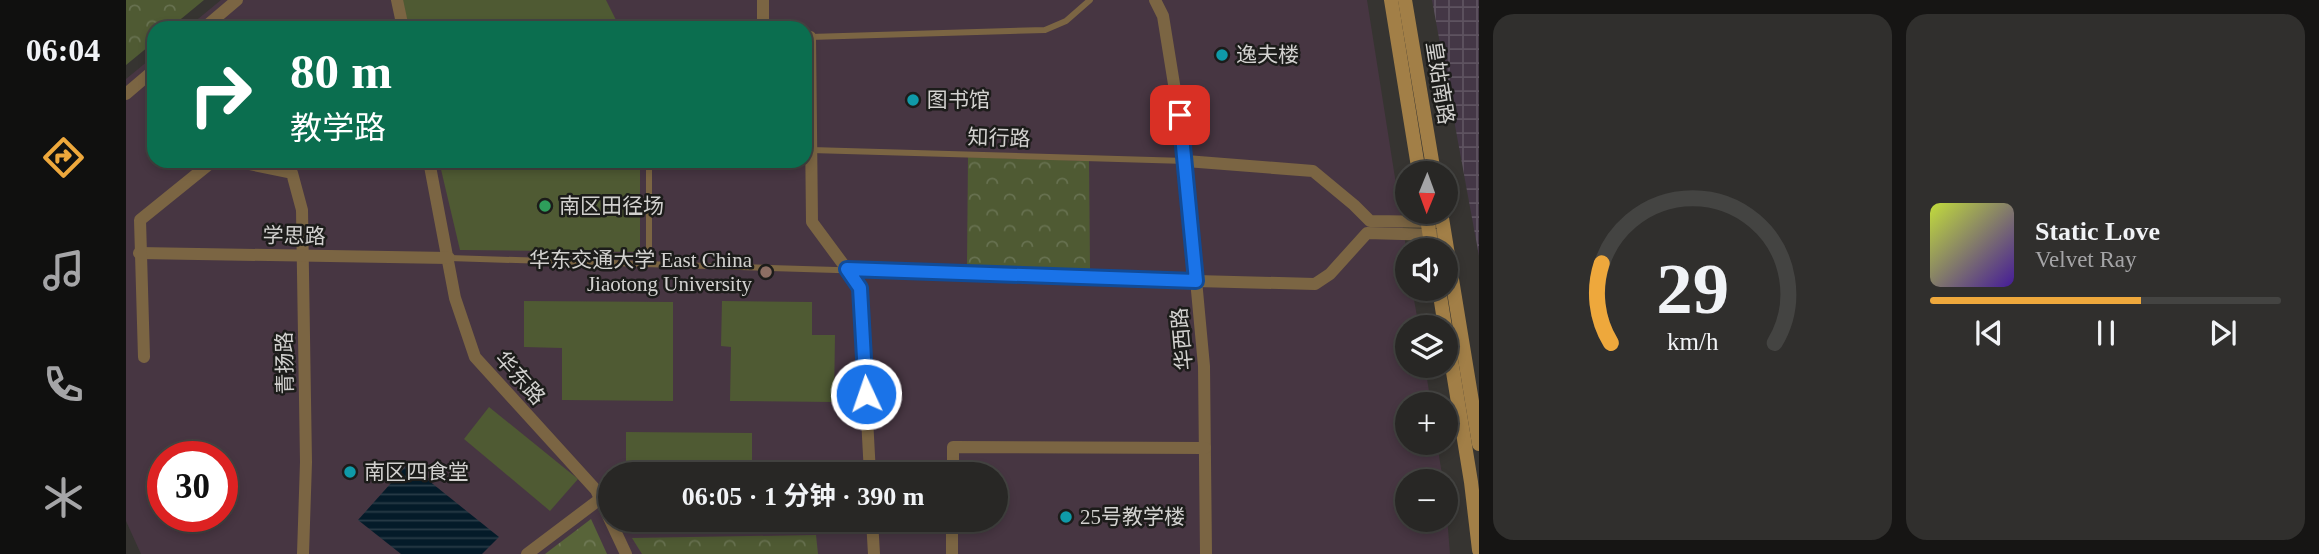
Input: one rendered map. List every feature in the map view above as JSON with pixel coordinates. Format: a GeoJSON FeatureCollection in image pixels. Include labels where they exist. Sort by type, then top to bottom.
{"type":"FeatureCollection","features":[{"type":"Feature","properties":{"kind":"street"},"geometry":{"type":"LineString","coordinates":[[212,21],[237,0]]}},
{"type":"Feature","properties":{"kind":"street"},"geometry":{"type":"LineString","coordinates":[[397,0],[401,21]]}},
{"type":"Feature","properties":{"kind":"street"},"geometry":{"type":"LineString","coordinates":[[763,0],[764,21]]}},
{"type":"Feature","properties":{"kind":"street","name":"华西路"},"geometry":{"type":"LineString","coordinates":[[1155,0],[1163,16],[1186,161],[1204,366],[1206,554]]}},
{"type":"Feature","properties":{"kind":"street","name":"皇姑南路"},"geometry":{"type":"LineString","coordinates":[[1391,0],[1417,161]]}},
{"type":"Feature","properties":{"kind":"street","name":"皇姑南路"},"geometry":{"type":"LineString","coordinates":[[1405,0],[1432,161]]}},
{"type":"Feature","properties":{"kind":"street"},"geometry":{"type":"LineString","coordinates":[[126,94],[147,76]]}},
{"type":"Feature","properties":{"kind":"street"},"geometry":{"type":"LineString","coordinates":[[1186,161],[1313,171],[1370,221],[1395,222]]}},
{"type":"Feature","properties":{"kind":"street"},"geometry":{"type":"LineString","coordinates":[[144,357],[140,220],[204,168]]}},
{"type":"Feature","properties":{"kind":"street","name":"青扬路"},"geometry":{"type":"LineString","coordinates":[[268,168],[292,173],[302,210],[306,462],[303,554]]}},
{"type":"Feature","properties":{"kind":"street","name":"华东路"},"geometry":{"type":"LineString","coordinates":[[430,168],[455,298],[475,357],[598,494]]}},
{"type":"Feature","properties":{"kind":"street"},"geometry":{"type":"LineString","coordinates":[[812,168],[813,222],[860,288],[869,462]]}},
{"type":"Feature","properties":{"kind":"street"},"geometry":{"type":"LineString","coordinates":[[1196,281],[1315,284],[1330,274],[1367,233],[1428,224]]}},
{"type":"Feature","properties":{"kind":"street"},"geometry":{"type":"LineString","coordinates":[[1435,224],[1479,444]]}},
{"type":"Feature","properties":{"kind":"street","name":"学思路"},"geometry":{"type":"LineString","coordinates":[[139,253],[449,257]]}},
{"type":"Feature","properties":{"kind":"street"},"geometry":{"type":"LineString","coordinates":[[1453,378],[1471,482],[1479,551]]}},
{"type":"Feature","properties":{"kind":"street"},"geometry":{"type":"LineString","coordinates":[[953,462],[953,447],[1205,449]]}},
{"type":"Feature","properties":{"kind":"street"},"geometry":{"type":"LineString","coordinates":[[527,554],[598,501]]}},
{"type":"Feature","properties":{"kind":"street","name":"华东路"},"geometry":{"type":"LineString","coordinates":[[616,532],[626,554]]}},
{"type":"Feature","properties":{"kind":"street"},"geometry":{"type":"LineString","coordinates":[[873,532],[874,554]]}},
{"type":"Feature","properties":{"kind":"street"},"geometry":{"type":"LineString","coordinates":[[952,532],[952,554]]}},
{"type":"Feature","properties":{"kind":"lane"},"geometry":{"type":"LineString","coordinates":[[812,37],[1045,30],[1066,21],[1090,0]]}},
{"type":"Feature","properties":{"kind":"lane","name":"知行路"},"geometry":{"type":"LineString","coordinates":[[812,150],[1186,161]]}},
{"type":"Feature","properties":{"kind":"lane"},"geometry":{"type":"LineString","coordinates":[[649,168],[649,263]]}},
{"type":"Feature","properties":{"kind":"lane"},"geometry":{"type":"LineString","coordinates":[[449,257],[1196,281]]}},
{"type":"Feature","properties":{"kind":"shaded area","name":"华东交通大学 East China Jiaotong University"},"geometry":{"type":"Polygon","coordinates":[[[221,0],[1367,0],[1395,178],[1395,224],[1402,224],[1404,238],[1395,238],[1395,301],[1414,301],[1417,315],[1395,315],[1395,378],[1427,378],[1429,392],[1395,392],[1395,455],[1439,455],[1441,469],[1395,469],[1395,532],[1448,532],[1450,554],[141,554],[126,521],[126,79],[147,62],[147,168],[812,168],[812,21],[196,21],[221,0]]]}},
{"type":"Feature","properties":{"kind":"shaded area"},"geometry":{"type":"Polygon","coordinates":[[[1432,0],[1479,0],[1479,256],[1432,0]]]}},
{"type":"Feature","properties":{"kind":"green space"},"geometry":{"type":"Polygon","coordinates":[[[126,0],[204,0],[178,21],[147,21],[147,48],[126,65],[126,0]]]}},
{"type":"Feature","properties":{"kind":"green space"},"geometry":{"type":"Polygon","coordinates":[[[402,0],[606,0],[616,21],[407,21],[402,0]]]}},
{"type":"Feature","properties":{"kind":"green space"},"geometry":{"type":"Polygon","coordinates":[[[968,157],[1089,161],[1090,269],[967,267],[968,157]]]}},
{"type":"Feature","properties":{"kind":"green space","name":"南区田径场"},"geometry":{"type":"Polygon","coordinates":[[[441,168],[640,168],[640,252],[460,250],[441,168]]]}},
{"type":"Feature","properties":{"kind":"green space"},"geometry":{"type":"Polygon","coordinates":[[[524,301],[673,302],[673,401],[562,400],[562,348],[524,347],[524,301]]]}},
{"type":"Feature","properties":{"kind":"green space"},"geometry":{"type":"Polygon","coordinates":[[[722,301],[812,302],[812,335],[835,335],[834,402],[730,401],[731,347],[721,346],[722,301]]]}},
{"type":"Feature","properties":{"kind":"green space"},"geometry":{"type":"Polygon","coordinates":[[[489,407],[578,479],[550,511],[464,439],[489,407]]]}},
{"type":"Feature","properties":{"kind":"green space"},"geometry":{"type":"Polygon","coordinates":[[[626,432],[752,433],[752,462],[626,462],[626,432]]]}},
{"type":"Feature","properties":{"kind":"green space"},"geometry":{"type":"Polygon","coordinates":[[[762,461],[812,461],[812,462],[762,461]]]}},
{"type":"Feature","properties":{"kind":"green space"},"geometry":{"type":"Polygon","coordinates":[[[591,519],[607,554],[545,554],[591,519]]]}},
{"type":"Feature","properties":{"kind":"green space"},"geometry":{"type":"Polygon","coordinates":[[[816,535],[818,554],[642,554],[632,538],[816,535]]]}},
{"type":"Feature","properties":{"kind":"water"},"geometry":{"type":"Polygon","coordinates":[[[408,464],[499,537],[482,554],[401,554],[358,520],[408,464]]]}},
{"type":"Feature","properties":{"kind":"place","name":"逸夫楼"},"geometry":{"type":"Point","coordinates":[1222,55]}},
{"type":"Feature","properties":{"kind":"place","name":"图书馆"},"geometry":{"type":"Point","coordinates":[913,100]}},
{"type":"Feature","properties":{"kind":"place","name":"南区田径场"},"geometry":{"type":"Point","coordinates":[545,206]}},
{"type":"Feature","properties":{"kind":"place","name":"华东交通大学 East China Jiaotong University"},"geometry":{"type":"Point","coordinates":[766,272]}},
{"type":"Feature","properties":{"kind":"place","name":"南区四食堂"},"geometry":{"type":"Point","coordinates":[350,472]}},
{"type":"Feature","properties":{"kind":"place","name":"25号教学楼"},"geometry":{"type":"Point","coordinates":[1066,517]}},
{"type":"Feature","properties":{"kind":"route"},"geometry":{"type":"LineString","coordinates":[[866,394],[860,288],[847,269],[1196,281],[1180,115]]}}]}
